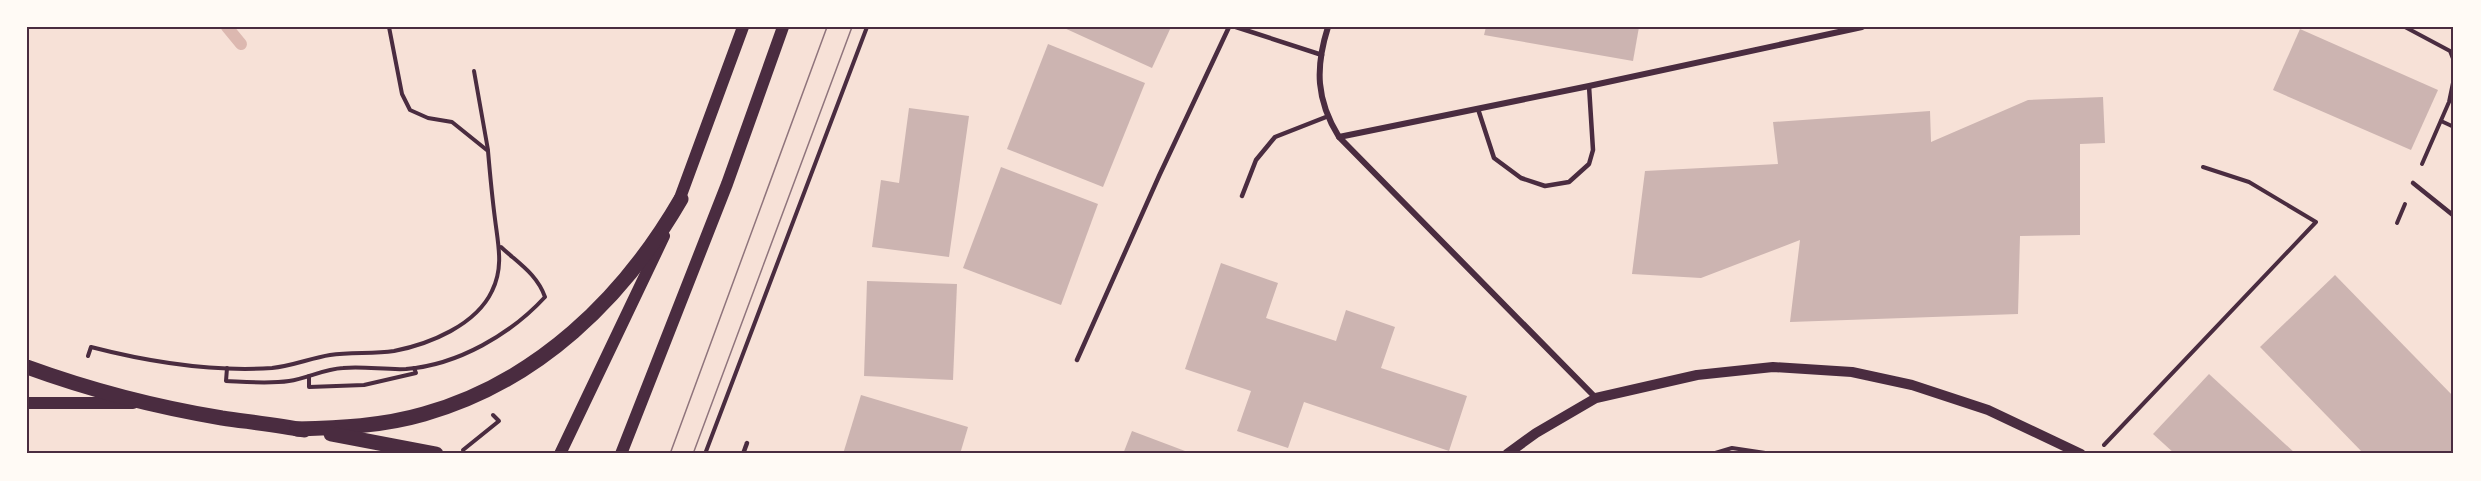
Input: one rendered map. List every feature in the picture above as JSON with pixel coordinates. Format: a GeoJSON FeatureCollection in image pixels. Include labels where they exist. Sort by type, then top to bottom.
{"type":"FeatureCollection","features":[{"type":"Feature","properties":{"kind":"main road"},"geometry":{"type":"LineString","coordinates":[[560,454],[681,200],[743,27]]}},
{"type":"Feature","properties":{"kind":"main road"},"geometry":{"type":"LineString","coordinates":[[621,454],[727,184],[783,27]]}},
{"type":"Feature","properties":{"kind":"main road"},"geometry":{"type":"LineString","coordinates":[[297,429],[385,423],[423,415],[480,393],[526,369],[582,326],[615,293],[641,261],[681,200]]}},
{"type":"Feature","properties":{"kind":"main road"},"geometry":{"type":"LineString","coordinates":[[27,367],[63,381],[146,403],[436,454]]}},
{"type":"Feature","properties":{"kind":"main road"},"geometry":{"type":"LineString","coordinates":[[27,403],[146,403]]}},
{"type":"Feature","properties":{"kind":"street"},"geometry":{"type":"LineString","coordinates":[[1328,27],[1319,89],[1326,117],[1339,137],[1596,398]]}},
{"type":"Feature","properties":{"kind":"street"},"geometry":{"type":"LineString","coordinates":[[1339,137],[1862,27]]}},
{"type":"Feature","properties":{"kind":"street"},"geometry":{"type":"LineString","coordinates":[[1507,454],[1536,433],[1596,398],[1697,375],[1773,368],[1852,372],[1912,386],[1988,410],[2081,454]]}},
{"type":"Feature","properties":{"kind":"lane"},"geometry":{"type":"LineString","coordinates":[[1077,360],[1159,176],[1229,27]]}},
{"type":"Feature","properties":{"kind":"lane"},"geometry":{"type":"LineString","coordinates":[[1236,27],[1322,56]]}},
{"type":"Feature","properties":{"kind":"lane"},"geometry":{"type":"LineString","coordinates":[[1478,109],[1494,158],[1521,178],[1545,186],[1569,182],[1589,164],[1593,150],[1589,86]]}},
{"type":"Feature","properties":{"kind":"lane"},"geometry":{"type":"LineString","coordinates":[[1242,196],[1256,160],[1275,137],[1326,117]]}},
{"type":"Feature","properties":{"kind":"lane"},"geometry":{"type":"LineString","coordinates":[[2413,183],[2454,216]]}},
{"type":"Feature","properties":{"kind":"lane"},"geometry":{"type":"LineString","coordinates":[[743,454],[747,443]]}},
{"type":"Feature","properties":{"kind":"path"},"geometry":{"type":"LineString","coordinates":[[389,27],[402,94],[410,110],[428,118],[452,122],[488,151]]}},
{"type":"Feature","properties":{"kind":"path"},"geometry":{"type":"LineString","coordinates":[[705,454],[867,27]]}},
{"type":"Feature","properties":{"kind":"path"},"geometry":{"type":"LineString","coordinates":[[2405,27],[2450,51],[2454,61]]}},
{"type":"Feature","properties":{"kind":"path"},"geometry":{"type":"LineString","coordinates":[[88,356],[91,347],[127,356],[227,368],[273,368],[331,355],[393,351],[443,334],[479,311],[492,290],[500,247],[488,151],[474,71]]}},
{"type":"Feature","properties":{"kind":"path"},"geometry":{"type":"LineString","coordinates":[[2413,183],[2449,102],[2454,78]]}},
{"type":"Feature","properties":{"kind":"path"},"geometry":{"type":"LineString","coordinates":[[2441,121],[2454,127]]}},
{"type":"Feature","properties":{"kind":"path"},"geometry":{"type":"LineString","coordinates":[[2104,446],[2316,222],[2249,182],[2203,167]]}},
{"type":"Feature","properties":{"kind":"path"},"geometry":{"type":"LineString","coordinates":[[227,368],[226,381],[291,381],[344,368],[426,367],[466,353],[528,316],[546,297],[533,273],[520,266],[500,247]]}},
{"type":"Feature","properties":{"kind":"path"},"geometry":{"type":"LineString","coordinates":[[309,375],[309,387],[364,386],[416,374],[414,368]]}},
{"type":"Feature","properties":{"kind":"path"},"geometry":{"type":"LineString","coordinates":[[364,386],[364,394]]}},
{"type":"Feature","properties":{"kind":"path"},"geometry":{"type":"LineString","coordinates":[[458,454],[499,422]]}},
{"type":"Feature","properties":{"kind":"path"},"geometry":{"type":"LineString","coordinates":[[1712,454],[1732,448],[1772,454]]}},
{"type":"Feature","properties":{"kind":"building"},"geometry":{"type":"Polygon","coordinates":[[[1062,27],[1171,27],[1152,68],[1062,27]]]}},
{"type":"Feature","properties":{"kind":"building"},"geometry":{"type":"Polygon","coordinates":[[[1486,27],[1639,27],[1633,61],[1484,35],[1486,27]]]}},
{"type":"Feature","properties":{"kind":"building"},"geometry":{"type":"Polygon","coordinates":[[[2300,29],[2438,90],[2411,150],[2273,90],[2300,29]]]}},
{"type":"Feature","properties":{"kind":"building"},"geometry":{"type":"Polygon","coordinates":[[[1048,44],[1145,83],[1103,187],[1007,149],[1048,44]]]}},
{"type":"Feature","properties":{"kind":"building"},"geometry":{"type":"Polygon","coordinates":[[[2103,97],[2105,143],[2080,144],[2080,235],[2020,236],[2018,314],[1790,322],[1800,240],[1701,278],[1632,274],[1645,171],[1778,164],[1773,122],[1930,111],[1931,142],[2028,100],[2103,97]]]}},
{"type":"Feature","properties":{"kind":"building"},"geometry":{"type":"Polygon","coordinates":[[[909,108],[969,116],[949,257],[872,247],[881,180],[899,183],[909,108]]]}},
{"type":"Feature","properties":{"kind":"building"},"geometry":{"type":"Polygon","coordinates":[[[1001,167],[1098,204],[1061,305],[963,268],[1001,167]]]}},
{"type":"Feature","properties":{"kind":"building"},"geometry":{"type":"Polygon","coordinates":[[[1221,263],[1278,283],[1266,318],[1336,341],[1346,310],[1395,327],[1381,368],[1467,396],[1449,451],[1304,402],[1288,448],[1237,431],[1251,391],[1185,369],[1221,263]]]}},
{"type":"Feature","properties":{"kind":"building"},"geometry":{"type":"Polygon","coordinates":[[[2335,275],[2454,397],[2454,454],[2364,454],[2260,347],[2335,275]]]}},
{"type":"Feature","properties":{"kind":"building"},"geometry":{"type":"Polygon","coordinates":[[[867,281],[957,284],[953,380],[864,376],[867,281]]]}},
{"type":"Feature","properties":{"kind":"building"},"geometry":{"type":"Polygon","coordinates":[[[2209,374],[2296,454],[2175,454],[2153,434],[2209,374]]]}},
{"type":"Feature","properties":{"kind":"building"},"geometry":{"type":"Polygon","coordinates":[[[861,395],[968,427],[960,454],[843,454],[861,395]]]}},
{"type":"Feature","properties":{"kind":"building"},"geometry":{"type":"Polygon","coordinates":[[[1132,431],[1193,454],[1123,454],[1132,431]]]}},
{"type":"Feature","properties":{"kind":"waterway"},"geometry":{"type":"LineString","coordinates":[[227,27],[241,44]]}},
{"type":"Feature","properties":{"kind":"tram line"},"geometry":{"type":"LineString","coordinates":[[670,454],[827,27]]}},
{"type":"Feature","properties":{"kind":"tram line"},"geometry":{"type":"LineString","coordinates":[[693,454],[852,27]]}}]}
